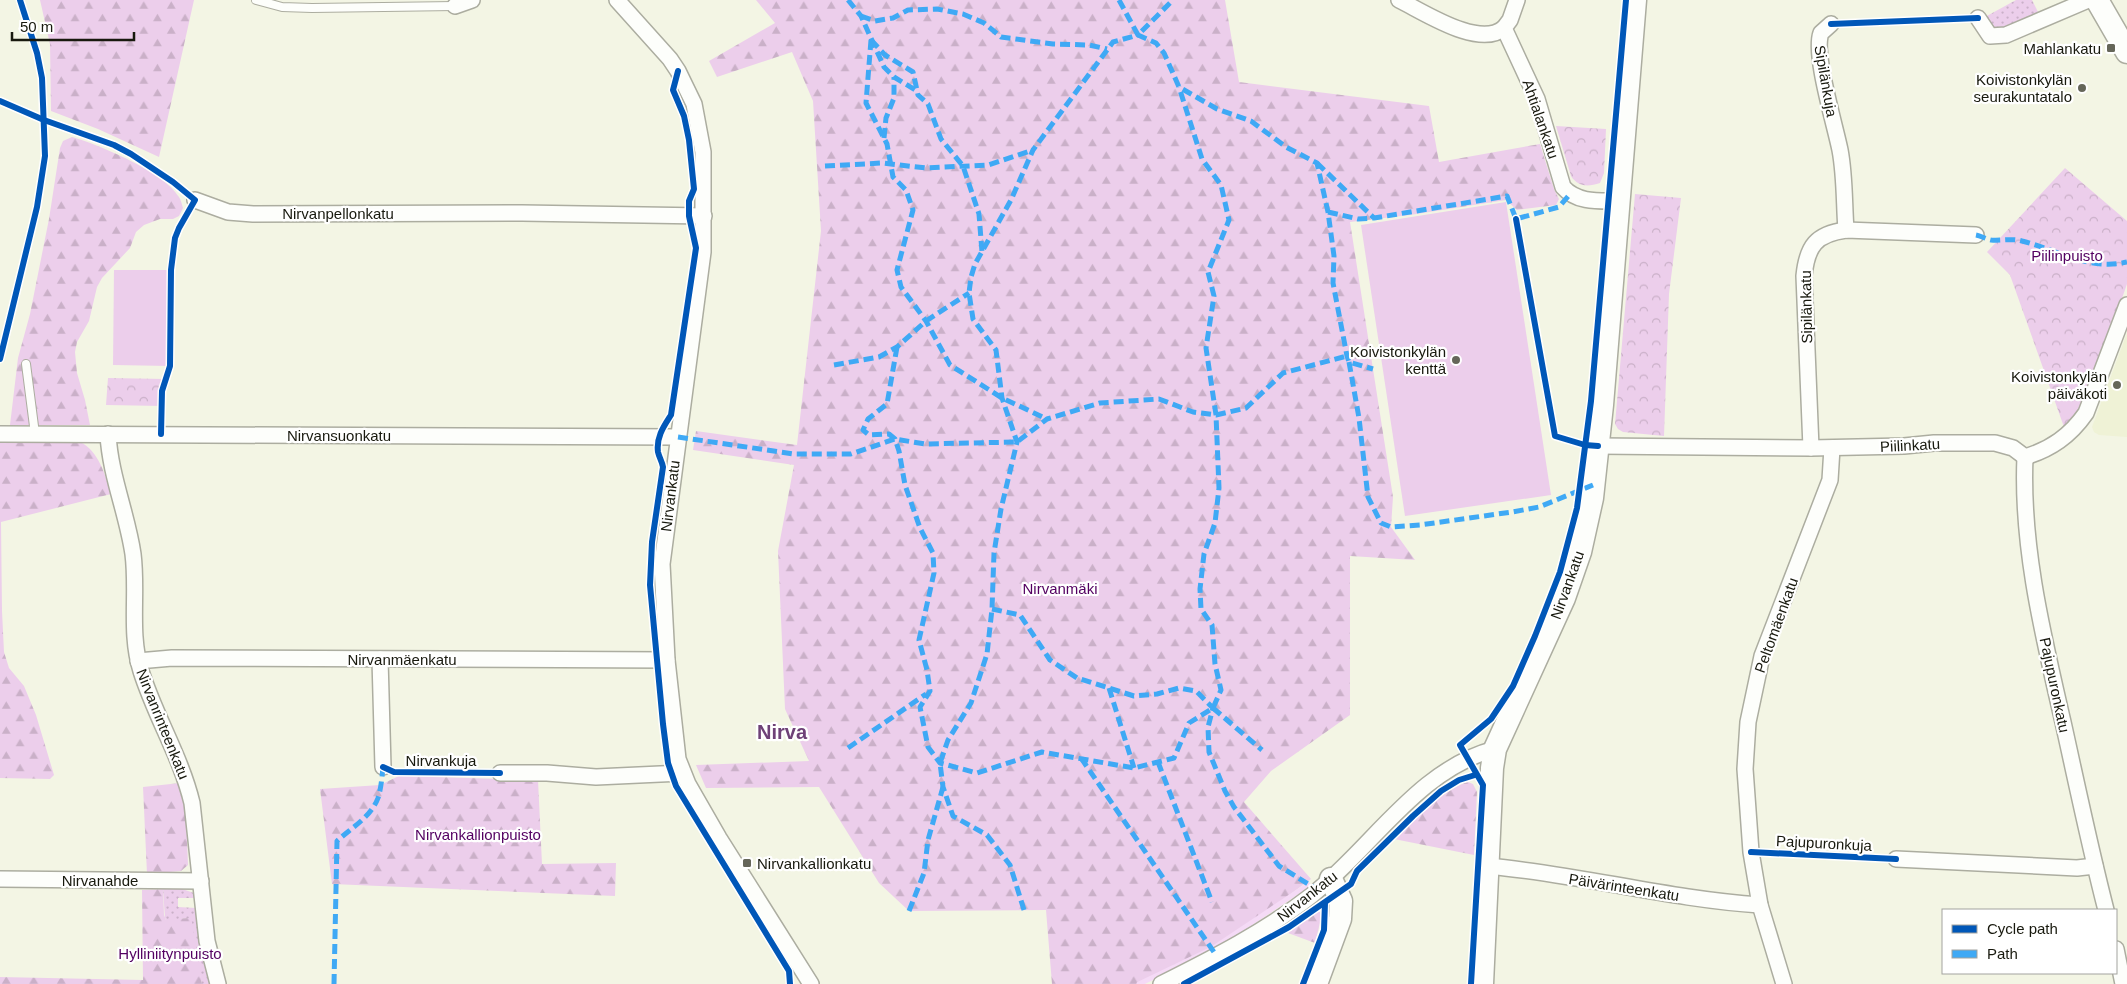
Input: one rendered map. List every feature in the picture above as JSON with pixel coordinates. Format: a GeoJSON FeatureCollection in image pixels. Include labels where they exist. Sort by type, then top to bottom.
{"type":"FeatureCollection","features":[{"type":"Feature","properties":{"kind":"street"},"geometry":{"type":"LineString","coordinates":[[455,6],[472,0]]}},
{"type":"Feature","properties":{"kind":"street","name":"Nirvankatu"},"geometry":{"type":"LineString","coordinates":[[617,0],[670,59],[690,93],[702,146],[704,216],[702,259],[662,564],[667,660],[678,759],[682,773],[719,838],[811,984]]}},
{"type":"Feature","properties":{"kind":"street"},"geometry":{"type":"LineString","coordinates":[[1399,0],[1469,33],[1490,35],[1504,28],[1510,20],[1516,0]]}},
{"type":"Feature","properties":{"kind":"street","name":"Nirvankatu"},"geometry":{"type":"LineString","coordinates":[[1161,984],[1270,925],[1331,879],[1410,801],[1431,783],[1467,759],[1495,749],[1558,612],[1580,552],[1592,498],[1598,446],[1635,0]]}},
{"type":"Feature","properties":{"kind":"street"},"geometry":{"type":"LineString","coordinates":[[1978,18],[1990,36],[2006,35],[2088,0]]}},
{"type":"Feature","properties":{"kind":"street"},"geometry":{"type":"LineString","coordinates":[[2097,0],[2127,52]]}},
{"type":"Feature","properties":{"kind":"street","name":"Sipilänkuja"},"geometry":{"type":"LineString","coordinates":[[1831,24],[1821,33],[1819,47],[1828,100],[1840,151],[1846,230]]}},
{"type":"Feature","properties":{"kind":"street","name":"Ahtialankatu"},"geometry":{"type":"LineString","coordinates":[[1504,28],[1536,99],[1563,187],[1579,199],[1618,201]]}},
{"type":"Feature","properties":{"kind":"street","name":"Nirvanpellonkatu"},"geometry":{"type":"LineString","coordinates":[[195,200],[228,212],[254,214],[522,213],[704,216]]}},
{"type":"Feature","properties":{"kind":"street","name":"Sipilänkatu"},"geometry":{"type":"LineString","coordinates":[[1811,448],[1804,276],[1806,260],[1814,242],[1832,233],[1846,230],[1976,235]]}},
{"type":"Feature","properties":{"kind":"street"},"geometry":{"type":"LineString","coordinates":[[2025,457],[2057,443],[2077,426],[2086,413],[2127,305]]}},
{"type":"Feature","properties":{"kind":"street","name":"Nirvansuonkatu"},"geometry":{"type":"LineString","coordinates":[[0,434],[678,437]]}},
{"type":"Feature","properties":{"kind":"street","name":"Nirvanrinteenkatu"},"geometry":{"type":"LineString","coordinates":[[108,434],[111,462],[133,554],[135,632],[138,660],[146,686],[190,793],[207,941],[218,984]]}},
{"type":"Feature","properties":{"kind":"street","name":"Piilinkatu"},"geometry":{"type":"LineString","coordinates":[[1598,446],[1832,448],[1904,446],[1934,443],[1995,443],[2012,448],[2025,457]]}},
{"type":"Feature","properties":{"kind":"street","name":"Peltomäenkatu"},"geometry":{"type":"LineString","coordinates":[[1784,984],[1760,905],[1751,852],[1745,768],[1748,722],[1762,656],[1830,480],[1832,448]]}},
{"type":"Feature","properties":{"kind":"street","name":"Pajupuronkatu"},"geometry":{"type":"LineString","coordinates":[[2025,457],[2027,527],[2037,601],[2106,909]]}},
{"type":"Feature","properties":{"kind":"street","name":"Nirvanmäenkatu"},"geometry":{"type":"LineString","coordinates":[[138,660],[172,658],[667,660]]}},
{"type":"Feature","properties":{"kind":"street","name":"Nirvankuja"},"geometry":{"type":"LineString","coordinates":[[380,659],[383,767]]}},
{"type":"Feature","properties":{"kind":"street"},"geometry":{"type":"LineString","coordinates":[[1482,984],[1487,866],[1495,749]]}},
{"type":"Feature","properties":{"kind":"street"},"geometry":{"type":"LineString","coordinates":[[500,773],[547,773],[596,777],[682,773]]}},
{"type":"Feature","properties":{"kind":"street"},"geometry":{"type":"LineString","coordinates":[[1896,859],[2070,867],[2095,866]]}},
{"type":"Feature","properties":{"kind":"street","name":"Päivärinteenkatu"},"geometry":{"type":"LineString","coordinates":[[1487,866],[1531,871],[1721,902],[1760,905]]}},
{"type":"Feature","properties":{"kind":"street"},"geometry":{"type":"LineString","coordinates":[[1316,984],[1340,919],[1341,901],[1331,879]]}},
{"type":"Feature","properties":{"kind":"street","name":"Nirvanahde"},"geometry":{"type":"LineString","coordinates":[[0,880],[201,881]]}},
{"type":"Feature","properties":{"kind":"street"},"geometry":{"type":"LineString","coordinates":[[2117,953],[2123,984]]}},
{"type":"Feature","properties":{"kind":"lane"},"geometry":{"type":"LineString","coordinates":[[256,0],[282,7],[312,4],[455,6]]}},
{"type":"Feature","properties":{"kind":"lane"},"geometry":{"type":"LineString","coordinates":[[26,364],[35,434]]}},
{"type":"Feature","properties":{"kind":"shaded area","name":"Koivistonkylän päiväkoti"},"geometry":{"type":"Polygon","coordinates":[[[2127,333],[2127,437],[2099,435],[2094,432],[2092,427],[2127,333]]]}},
{"type":"Feature","properties":{"kind":"green space"},"geometry":{"type":"Polygon","coordinates":[[[40,0],[194,0],[159,157],[98,129],[51,111],[50,44],[40,0]]]}},
{"type":"Feature","properties":{"kind":"green space","name":"Nirvanmäki"},"geometry":{"type":"Polygon","coordinates":[[[756,0],[1225,0],[1239,82],[1429,106],[1439,162],[1540,144],[1559,199],[1556,205],[1517,210],[1506,200],[1350,222],[1393,497],[1391,527],[1415,560],[1350,556],[1350,715],[1271,771],[1244,802],[1311,879],[1224,943],[1143,984],[1052,984],[1046,910],[909,911],[879,883],[819,787],[706,788],[696,765],[809,761],[785,709],[778,551],[794,465],[693,450],[696,431],[797,445],[821,231],[813,101],[792,52],[717,77],[709,61],[775,23],[756,0]]]}},
{"type":"Feature","properties":{"kind":"green space"},"geometry":{"type":"Polygon","coordinates":[[[2016,0],[2032,0],[2039,14],[2003,31],[1994,30],[1985,17],[2016,0]]]}},
{"type":"Feature","properties":{"kind":"green space"},"geometry":{"type":"Polygon","coordinates":[[[1556,126],[1606,129],[1604,173],[1600,183],[1584,185],[1574,180],[1571,176],[1556,126]]]}},
{"type":"Feature","properties":{"kind":"green space"},"geometry":{"type":"Polygon","coordinates":[[[72,137],[98,146],[146,169],[171,188],[180,198],[183,208],[179,216],[173,219],[160,219],[144,225],[136,232],[130,248],[102,278],[97,287],[89,321],[77,342],[75,352],[77,373],[90,425],[10,425],[18,358],[30,314],[49,219],[60,148],[63,141],[72,137]]]}},
{"type":"Feature","properties":{"kind":"green space","name":"Piilinpuisto"},"geometry":{"type":"Polygon","coordinates":[[[2065,168],[2127,221],[2127,284],[2096,373],[2081,406],[2064,427],[2010,275],[1987,252],[2065,168]]]}},
{"type":"Feature","properties":{"kind":"green space"},"geometry":{"type":"Polygon","coordinates":[[[1635,194],[1681,198],[1669,294],[1664,436],[1623,432],[1615,424],[1635,194]]]}},
{"type":"Feature","properties":{"kind":"green space","name":"Koivistonkylän kenttä"},"geometry":{"type":"Polygon","coordinates":[[[1506,202],[1551,495],[1405,516],[1361,225],[1506,202]]]}},
{"type":"Feature","properties":{"kind":"green space"},"geometry":{"type":"Polygon","coordinates":[[[114,270],[171,270],[170,366],[113,365],[114,270]]]}},
{"type":"Feature","properties":{"kind":"green space"},"geometry":{"type":"Polygon","coordinates":[[[108,378],[166,379],[162,392],[162,406],[106,405],[108,378]]]}},
{"type":"Feature","properties":{"kind":"green space"},"geometry":{"type":"Polygon","coordinates":[[[18,440],[80,442],[87,446],[97,457],[111,494],[1,522],[4,652],[9,668],[24,686],[36,715],[54,775],[50,779],[0,778],[0,443],[18,440]]]}},
{"type":"Feature","properties":{"kind":"green space","name":"Nirvankallionpuisto"},"geometry":{"type":"Polygon","coordinates":[[[399,776],[538,780],[542,864],[616,863],[615,896],[332,884],[320,789],[380,785],[399,776]]]}},
{"type":"Feature","properties":{"kind":"green space"},"geometry":{"type":"Polygon","coordinates":[[[1468,782],[1473,784],[1477,792],[1474,855],[1394,839],[1439,798],[1468,782]]]}},
{"type":"Feature","properties":{"kind":"green space"},"geometry":{"type":"Polygon","coordinates":[[[180,783],[186,814],[188,865],[181,871],[147,874],[143,787],[180,783]]]}},
{"type":"Feature","properties":{"kind":"green space"},"geometry":{"type":"Polygon","coordinates":[[[163,889],[182,889],[194,893],[194,898],[178,898],[178,907],[196,908],[201,945],[210,984],[202,984],[188,918],[167,921],[165,918],[163,889]]]}},
{"type":"Feature","properties":{"kind":"green space","name":"Hylliniitynpuisto"},"geometry":{"type":"Polygon","coordinates":[[[163,889],[164,915],[166,920],[188,918],[192,922],[202,984],[0,984],[0,977],[143,980],[142,890],[163,889]]]}},
{"type":"Feature","properties":{"kind":"green space"},"geometry":{"type":"Polygon","coordinates":[[[1317,912],[1320,912],[1322,915],[1315,943],[1288,933],[1317,912]]]}},
{"type":"Feature","properties":{"kind":"waterway"},"geometry":{"type":"LineString","coordinates":[[1139,984],[1212,949],[1308,885]]}},
{"type":"Feature","properties":{"kind":"marked path"},"geometry":{"type":"LineString","coordinates":[[848,0],[861,16],[884,67],[894,77],[917,91]]}},
{"type":"Feature","properties":{"kind":"marked path"},"geometry":{"type":"LineString","coordinates":[[1119,0],[1138,35],[1173,0]]}},
{"type":"Feature","properties":{"kind":"marked path"},"geometry":{"type":"LineString","coordinates":[[861,16],[875,21],[893,18],[908,10],[937,9],[963,14],[984,23],[1001,37],[1053,44],[1089,45],[1107,49]]}},
{"type":"Feature","properties":{"kind":"marked path"},"geometry":{"type":"LineString","coordinates":[[1024,910],[1010,865],[987,835],[953,816],[943,787],[940,763],[948,740],[971,703],[987,654],[992,609],[994,553],[1001,509],[1017,442],[1002,398],[996,350],[973,319],[969,293],[975,264],[1011,200],[1033,150],[1113,42],[1138,35],[1156,43],[1164,53],[1179,87],[1217,109],[1251,121],[1286,147],[1317,163],[1328,212],[1334,256],[1333,283],[1347,356],[1349,362],[1373,369]]}},
{"type":"Feature","properties":{"kind":"marked path"},"geometry":{"type":"LineString","coordinates":[[871,40],[866,103],[887,144],[893,177],[906,190],[913,210],[897,270],[901,287],[926,321],[950,365],[1002,398],[1047,419]]}},
{"type":"Feature","properties":{"kind":"marked path"},"geometry":{"type":"LineString","coordinates":[[871,40],[885,55],[913,72],[918,95],[928,104],[941,139],[963,166],[979,214],[982,252]]}},
{"type":"Feature","properties":{"kind":"marked path"},"geometry":{"type":"LineString","coordinates":[[884,138],[886,118],[894,98],[894,77]]}},
{"type":"Feature","properties":{"kind":"marked path"},"geometry":{"type":"LineString","coordinates":[[897,347],[887,404],[868,419],[863,430],[869,435],[889,434],[895,439],[905,485],[920,528],[933,553],[934,573],[919,640],[930,691],[920,707],[928,747],[940,763],[977,773],[1042,752],[1134,768],[1174,758],[1189,723],[1213,708],[1221,690],[1215,664],[1212,625],[1201,609],[1200,589],[1204,554],[1215,523],[1219,488],[1216,415],[1206,348],[1214,296],[1208,272],[1229,220],[1221,185],[1202,159],[1179,87]]}},
{"type":"Feature","properties":{"kind":"marked path"},"geometry":{"type":"LineString","coordinates":[[825,166],[882,163],[926,168],[988,165],[1033,150]]}},
{"type":"Feature","properties":{"kind":"marked path"},"geometry":{"type":"LineString","coordinates":[[1317,163],[1374,218]]}},
{"type":"Feature","properties":{"kind":"marked path"},"geometry":{"type":"LineString","coordinates":[[1328,212],[1358,219],[1374,218],[1507,196],[1516,219],[1559,207],[1570,194]]}},
{"type":"Feature","properties":{"kind":"marked path"},"geometry":{"type":"LineString","coordinates":[[1976,235],[1991,240],[2022,241],[2087,262],[2100,264],[2127,262]]}},
{"type":"Feature","properties":{"kind":"marked path"},"geometry":{"type":"LineString","coordinates":[[834,365],[879,357],[897,347],[926,321],[969,293]]}},
{"type":"Feature","properties":{"kind":"marked path"},"geometry":{"type":"LineString","coordinates":[[678,437],[794,454],[851,454],[895,439],[925,444],[1017,442],[1047,419],[1100,403],[1159,399],[1193,412],[1216,415],[1246,408],[1283,373],[1347,356]]}},
{"type":"Feature","properties":{"kind":"marked path"},"geometry":{"type":"LineString","coordinates":[[1349,362],[1359,418],[1368,497],[1381,523],[1391,527],[1420,525],[1512,512],[1539,507],[1593,485]]}},
{"type":"Feature","properties":{"kind":"marked path"},"geometry":{"type":"LineString","coordinates":[[992,609],[1020,615],[1050,660],[1077,678],[1134,696],[1157,694],[1179,688],[1196,691],[1213,708],[1208,727],[1209,752],[1225,791],[1234,807],[1279,866],[1318,890]]}},
{"type":"Feature","properties":{"kind":"marked path"},"geometry":{"type":"LineString","coordinates":[[1109,688],[1134,768]]}},
{"type":"Feature","properties":{"kind":"marked path"},"geometry":{"type":"LineString","coordinates":[[848,748],[926,694]]}},
{"type":"Feature","properties":{"kind":"marked path"},"geometry":{"type":"LineString","coordinates":[[1213,708],[1262,750]]}},
{"type":"Feature","properties":{"kind":"marked path"},"geometry":{"type":"LineString","coordinates":[[1081,758],[1216,955]]}},
{"type":"Feature","properties":{"kind":"marked path"},"geometry":{"type":"LineString","coordinates":[[1158,762],[1212,902]]}},
{"type":"Feature","properties":{"kind":"marked path"},"geometry":{"type":"LineString","coordinates":[[334,984],[337,841],[366,817],[375,805],[380,791],[383,767]]}},
{"type":"Feature","properties":{"kind":"marked path"},"geometry":{"type":"LineString","coordinates":[[909,911],[924,873],[928,840],[943,787]]}},
{"type":"Feature","properties":{"kind":"cycle path"},"geometry":{"type":"LineString","coordinates":[[0,359],[37,207],[45,156],[42,78],[37,53],[20,0]]}},
{"type":"Feature","properties":{"kind":"cycle path"},"geometry":{"type":"LineString","coordinates":[[1471,984],[1483,785],[1460,745],[1491,719],[1513,686],[1560,572],[1577,508],[1591,401],[1626,0]]}},
{"type":"Feature","properties":{"kind":"cycle path"},"geometry":{"type":"LineString","coordinates":[[1831,24],[1978,18]]}},
{"type":"Feature","properties":{"kind":"cycle path"},"geometry":{"type":"LineString","coordinates":[[678,71],[673,90],[684,116],[689,140],[694,189],[689,201],[689,216],[696,248],[671,415],[658,441],[658,454],[663,467],[652,542],[650,585],[663,724],[668,763],[676,786],[789,971],[790,984]]}},
{"type":"Feature","properties":{"kind":"cycle path"},"geometry":{"type":"LineString","coordinates":[[0,101],[44,120],[114,145],[173,182],[195,200],[175,238],[171,270],[170,366],[162,391],[161,434]]}},
{"type":"Feature","properties":{"kind":"cycle path"},"geometry":{"type":"LineString","coordinates":[[1516,219],[1555,436],[1585,445],[1598,446]]}},
{"type":"Feature","properties":{"kind":"cycle path"},"geometry":{"type":"LineString","coordinates":[[383,767],[394,772],[500,773]]}},
{"type":"Feature","properties":{"kind":"cycle path"},"geometry":{"type":"LineString","coordinates":[[1184,984],[1289,927],[1351,884],[1357,871],[1441,791],[1459,780],[1475,775]]}},
{"type":"Feature","properties":{"kind":"cycle path","name":"Pajupuronkuja"},"geometry":{"type":"LineString","coordinates":[[1751,852],[1896,859]]}},
{"type":"Feature","properties":{"kind":"cycle path"},"geometry":{"type":"LineString","coordinates":[[1303,984],[1324,930],[1325,903]]}},
{"type":"Feature","properties":{"kind":"place","name":"Mahlankatu"},"geometry":{"type":"Point","coordinates":[2111,48]}},
{"type":"Feature","properties":{"kind":"place","name":"Koivistonkylän seurakuntatalo"},"geometry":{"type":"Point","coordinates":[2082,88]}},
{"type":"Feature","properties":{"kind":"place","name":"Koivistonkylän kenttä"},"geometry":{"type":"Point","coordinates":[1456,360]}},
{"type":"Feature","properties":{"kind":"place","name":"Koivistonkylän päiväkoti"},"geometry":{"type":"Point","coordinates":[2117,385]}},
{"type":"Feature","properties":{"kind":"place","name":"Nirvankallionkatu"},"geometry":{"type":"Point","coordinates":[747,863]}},
{"type":"Feature","properties":{"kind":"district","name":"Nirva"},"geometry":{"type":"Point","coordinates":[782,732]}}]}
